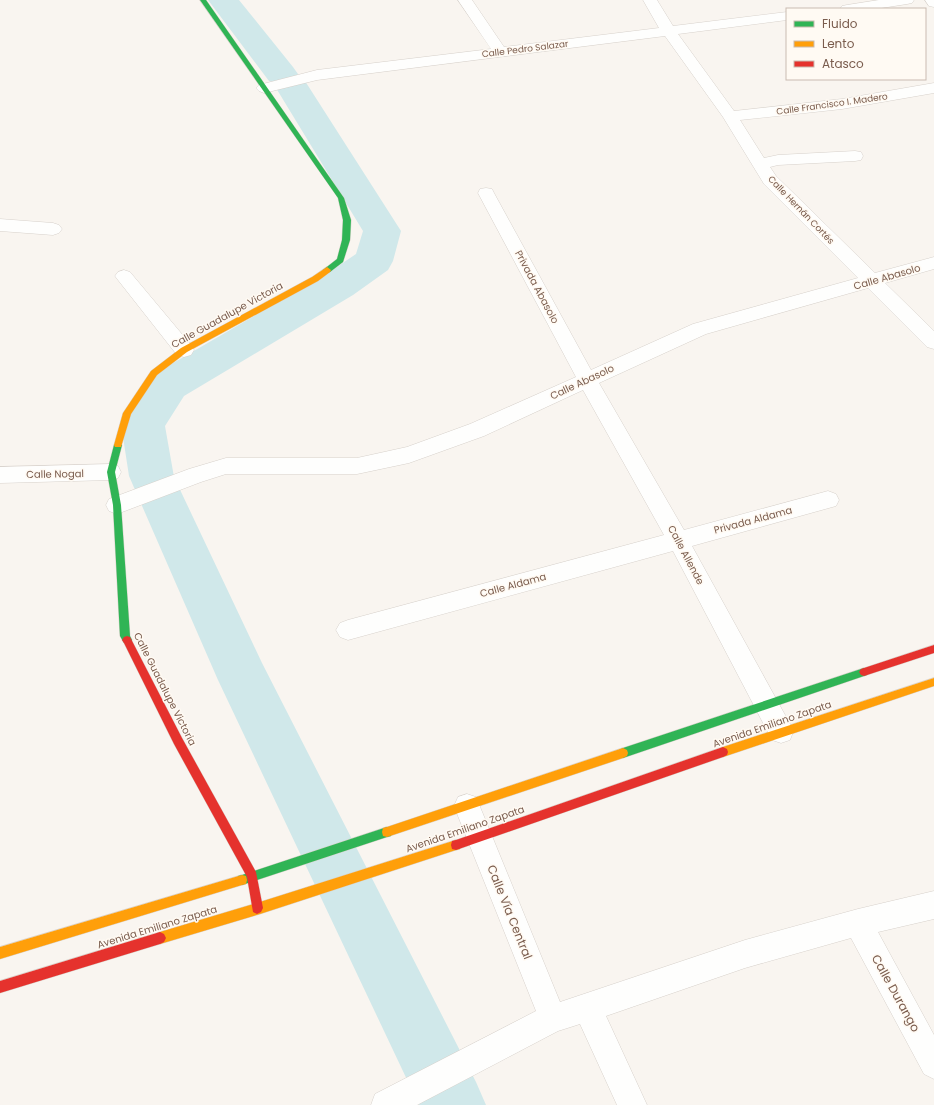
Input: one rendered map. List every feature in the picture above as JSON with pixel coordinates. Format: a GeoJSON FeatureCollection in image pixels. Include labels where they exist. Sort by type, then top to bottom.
{"type":"FeatureCollection","features":[{"type":"Feature","properties":{"kind":"main road","name":"Calle Guadalupe Victoria"},"geometry":{"type":"LineString","coordinates":[[203,0],[341,198],[347,220],[346,240],[340,260],[315,279],[184,350],[154,373],[127,413],[111,472],[117,505],[125,636],[178,741],[254,876],[259,908]]}},
{"type":"Feature","properties":{"kind":"main road","name":"Avenida Emiliano Zapata"},"geometry":{"type":"LineString","coordinates":[[0,953],[254,876],[441,815],[765,704],[934,649]]}},
{"type":"Feature","properties":{"kind":"main road","name":"Avenida Emiliano Zapata"},"geometry":{"type":"LineString","coordinates":[[0,987],[259,908],[468,840],[781,732],[934,682]]}},
{"type":"Feature","properties":{"kind":"street"},"geometry":{"type":"LineString","coordinates":[[465,0],[501,53]]}},
{"type":"Feature","properties":{"kind":"street","name":"Calle Hernán Cortés"},"geometry":{"type":"LineString","coordinates":[[650,0],[668,30],[730,116],[770,180],[934,342]]}},
{"type":"Feature","properties":{"kind":"street"},"geometry":{"type":"LineString","coordinates":[[838,0],[845,8]]}},
{"type":"Feature","properties":{"kind":"street"},"geometry":{"type":"LineString","coordinates":[[853,8],[907,0]]}},
{"type":"Feature","properties":{"kind":"street","name":"Calle Pedro Salazar"},"geometry":{"type":"LineString","coordinates":[[264,88],[317,74],[501,53],[668,30],[786,16]]}},
{"type":"Feature","properties":{"kind":"street","name":"Calle Francisco I. Madero"},"geometry":{"type":"LineString","coordinates":[[730,116],[842,104],[934,88]]}},
{"type":"Feature","properties":{"kind":"street"},"geometry":{"type":"LineString","coordinates":[[760,164],[778,160],[855,156]]}},
{"type":"Feature","properties":{"kind":"street","name":"Privada Abasolo"},"geometry":{"type":"LineString","coordinates":[[486,193],[587,380]]}},
{"type":"Feature","properties":{"kind":"street"},"geometry":{"type":"LineString","coordinates":[[0,225],[53,229]]}},
{"type":"Feature","properties":{"kind":"street","name":"Calle Abasolo"},"geometry":{"type":"LineString","coordinates":[[117,505],[196,475],[226,466],[357,466],[409,455],[477,430],[700,329],[934,263]]}},
{"type":"Feature","properties":{"kind":"street"},"geometry":{"type":"LineString","coordinates":[[124,276],[184,350]]}},
{"type":"Feature","properties":{"kind":"street","name":"Calle Allende"},"geometry":{"type":"LineString","coordinates":[[587,380],[678,540],[781,732]]}},
{"type":"Feature","properties":{"kind":"street","name":"Calle Nogal"},"geometry":{"type":"LineString","coordinates":[[0,475],[111,472]]}},
{"type":"Feature","properties":{"kind":"street","name":"Privada Aldama"},"geometry":{"type":"LineString","coordinates":[[678,540],[828,500]]}},
{"type":"Feature","properties":{"kind":"street","name":"Calle Aldama"},"geometry":{"type":"LineString","coordinates":[[348,630],[678,540]]}},
{"type":"Feature","properties":{"kind":"street","name":"Calle Vía Central"},"geometry":{"type":"LineString","coordinates":[[466,806],[468,840],[553,1018]]}},
{"type":"Feature","properties":{"kind":"street"},"geometry":{"type":"LineString","coordinates":[[394,1103],[553,1018],[587,1008],[745,954],[858,923],[934,905]]}},
{"type":"Feature","properties":{"kind":"street","name":"Calle Durango"},"geometry":{"type":"LineString","coordinates":[[858,923],[934,1064]]}},
{"type":"Feature","properties":{"kind":"street"},"geometry":{"type":"LineString","coordinates":[[587,1008],[632,1105]]}},
{"type":"Feature","properties":{"kind":"waterway"},"geometry":{"type":"LineString","coordinates":[[223,0],[281,74]]}},
{"type":"Feature","properties":{"kind":"waterway"},"geometry":{"type":"LineString","coordinates":[[152,476],[143,424],[169,385],[339,285],[374,261],[382,231],[293,88]]}},
{"type":"Feature","properties":{"kind":"waterway"},"geometry":{"type":"LineString","coordinates":[[158,490],[244,680],[453,1105]]}},
{"type":"Feature","properties":{"kind":"traffic: fast"},"geometry":{"type":"LineString","coordinates":[[203,0],[341,198],[347,220],[346,240],[340,260],[327,270]]}},
{"type":"Feature","properties":{"kind":"traffic: fast"},"geometry":{"type":"LineString","coordinates":[[118,445],[111,472],[117,505],[125,636],[127,640]]}},
{"type":"Feature","properties":{"kind":"traffic: fast"},"geometry":{"type":"LineString","coordinates":[[623,753],[864,672]]}},
{"type":"Feature","properties":{"kind":"traffic: fast"},"geometry":{"type":"LineString","coordinates":[[242,880],[387,832]]}},
{"type":"Feature","properties":{"kind":"traffic: slow"},"geometry":{"type":"LineString","coordinates":[[118,445],[127,413],[154,373],[184,350],[315,279],[327,270]]}},
{"type":"Feature","properties":{"kind":"traffic: slow"},"geometry":{"type":"LineString","coordinates":[[723,752],[934,682]]}},
{"type":"Feature","properties":{"kind":"traffic: slow"},"geometry":{"type":"LineString","coordinates":[[387,832],[623,753]]}},
{"type":"Feature","properties":{"kind":"traffic: slow"},"geometry":{"type":"LineString","coordinates":[[160,938],[260,908],[456,845]]}},
{"type":"Feature","properties":{"kind":"traffic: slow"},"geometry":{"type":"LineString","coordinates":[[0,953],[242,880]]}},
{"type":"Feature","properties":{"kind":"traffic: jam"},"geometry":{"type":"LineString","coordinates":[[127,640],[178,741],[252,876],[257,908]]}},
{"type":"Feature","properties":{"kind":"traffic: jam"},"geometry":{"type":"LineString","coordinates":[[864,672],[934,649]]}},
{"type":"Feature","properties":{"kind":"traffic: jam"},"geometry":{"type":"LineString","coordinates":[[456,845],[723,752]]}},
{"type":"Feature","properties":{"kind":"traffic: jam"},"geometry":{"type":"LineString","coordinates":[[0,987],[160,938]]}}]}
